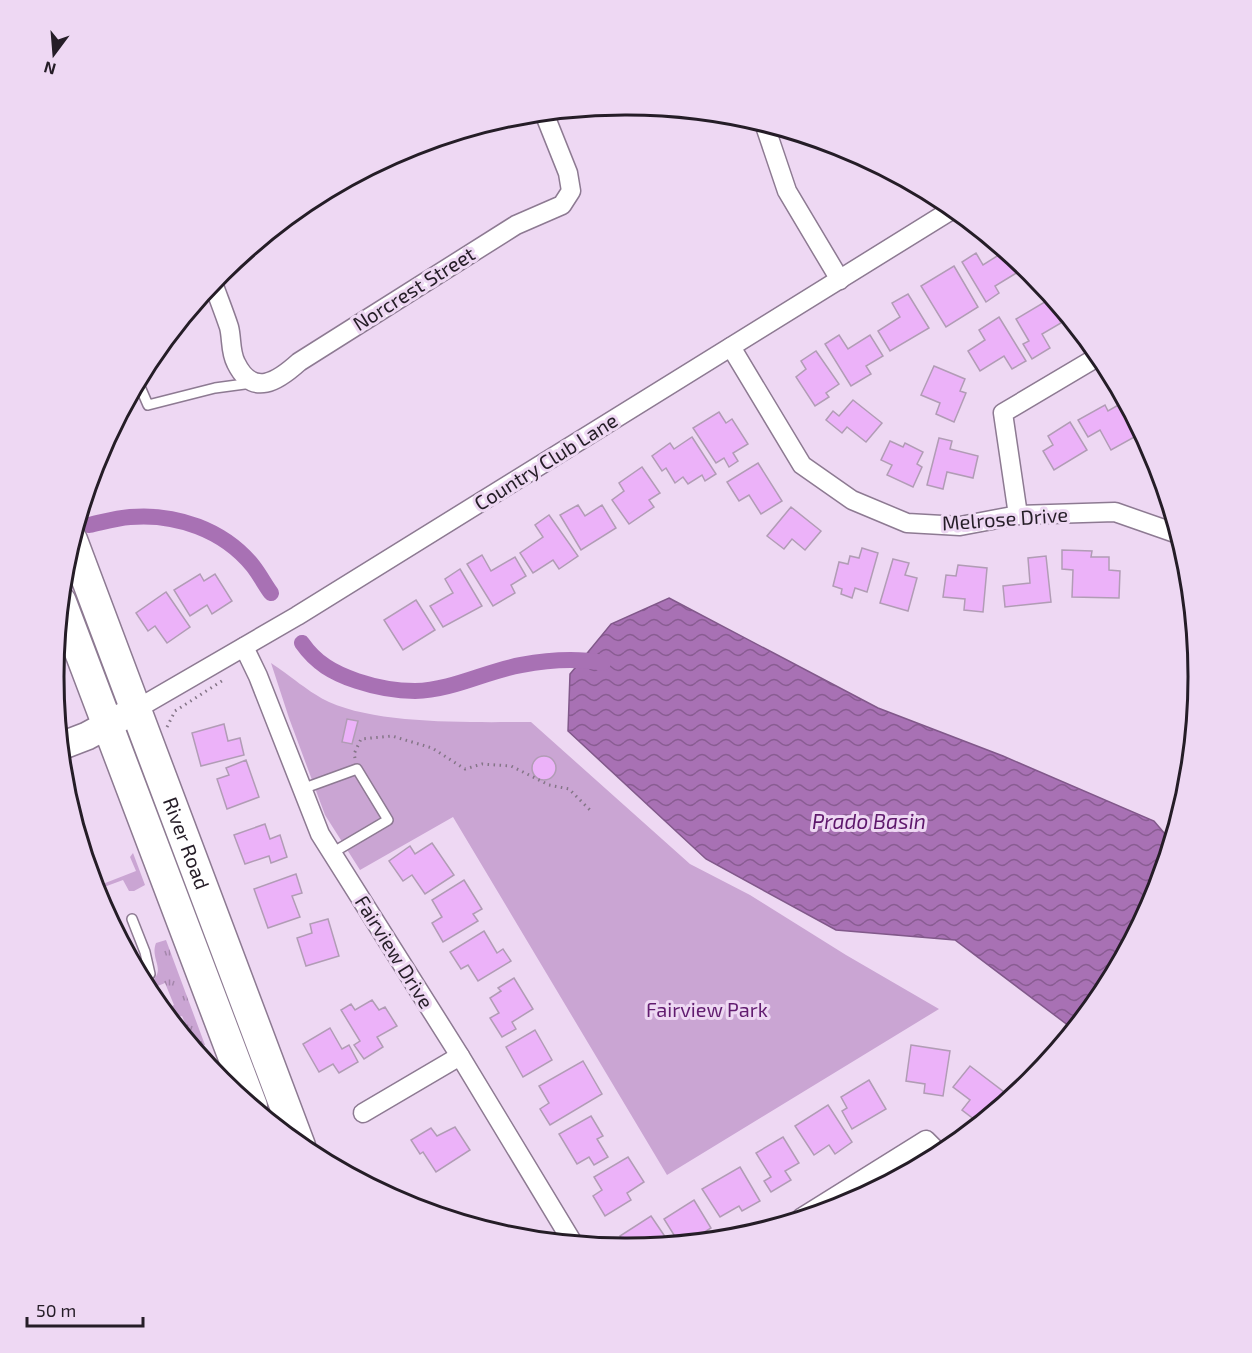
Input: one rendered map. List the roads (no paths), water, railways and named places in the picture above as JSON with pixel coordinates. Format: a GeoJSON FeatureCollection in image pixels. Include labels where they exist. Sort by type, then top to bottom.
{"type":"FeatureCollection","features":[{"type":"Feature","properties":{"kind":"main road","name":"River Road"},"geometry":{"type":"LineString","coordinates":[[78,556],[293,1129]]}},
{"type":"Feature","properties":{"kind":"main road","name":"River Road"},"geometry":{"type":"LineString","coordinates":[[68,619],[246,1090]]}},
{"type":"Feature","properties":{"kind":"street","name":"Norcrest Street"},"geometry":{"type":"LineString","coordinates":[[255,383],[269,383],[282,377],[299,362],[516,225],[562,205],[572,191],[568,173],[547,121]]}},
{"type":"Feature","properties":{"kind":"street"},"geometry":{"type":"LineString","coordinates":[[768,133],[788,191],[840,280]]}},
{"type":"Feature","properties":{"kind":"street","name":"Country Club Lane"},"geometry":{"type":"LineString","coordinates":[[135,710],[244,647],[944,214]]}},
{"type":"Feature","properties":{"kind":"street"},"geometry":{"type":"LineString","coordinates":[[217,292],[230,329],[235,363],[243,374],[255,383]]}},
{"type":"Feature","properties":{"kind":"street","name":"Melrose Drive"},"geometry":{"type":"LineString","coordinates":[[731,347],[802,465],[852,500],[907,523],[960,526],[1018,515],[1115,512],[1168,530]]}},
{"type":"Feature","properties":{"kind":"street"},"geometry":{"type":"LineString","coordinates":[[1018,515],[1003,413],[1090,361]]}},
{"type":"Feature","properties":{"kind":"street","name":"Fairview Drive"},"geometry":{"type":"LineString","coordinates":[[244,647],[258,676],[320,834],[460,1056],[564,1234]]}},
{"type":"Feature","properties":{"kind":"street"},"geometry":{"type":"LineString","coordinates":[[68,743],[135,710]]}},
{"type":"Feature","properties":{"kind":"street"},"geometry":{"type":"LineString","coordinates":[[363,1113],[460,1056]]}},
{"type":"Feature","properties":{"kind":"street"},"geometry":{"type":"LineString","coordinates":[[833,1198],[926,1140],[933,1147]]}},
{"type":"Feature","properties":{"kind":"lane"},"geometry":{"type":"LineString","coordinates":[[142,392],[148,405],[215,388],[255,383]]}},
{"type":"Feature","properties":{"kind":"lane"},"geometry":{"type":"LineString","coordinates":[[302,789],[357,769],[388,820],[332,853]]}},
{"type":"Feature","properties":{"kind":"lane"},"geometry":{"type":"LineString","coordinates":[[132,919],[150,966],[150,973]]}},
{"type":"Feature","properties":{"kind":"water","name":"Prado Basin"},"geometry":{"type":"Polygon","coordinates":[[[669,598],[878,708],[1003,756],[1154,821],[1165,834],[1145,891],[1112,957],[1066,1024],[955,940],[836,930],[706,859],[568,731],[570,674],[611,624],[669,598]]]}},
{"type":"Feature","properties":{"kind":"waterway"},"geometry":{"type":"LineString","coordinates":[[89,525],[120,518],[147,516],[181,521],[198,527],[228,543],[241,553],[271,593]]}},
{"type":"Feature","properties":{"kind":"waterway"},"geometry":{"type":"LineString","coordinates":[[302,643],[319,662],[340,674],[371,685],[408,691],[443,687],[531,663],[573,660],[603,663]]}},
{"type":"Feature","properties":{"kind":"park label","name":"Fairview Park"},"geometry":{"type":"Point","coordinates":[707,1010]}}]}
